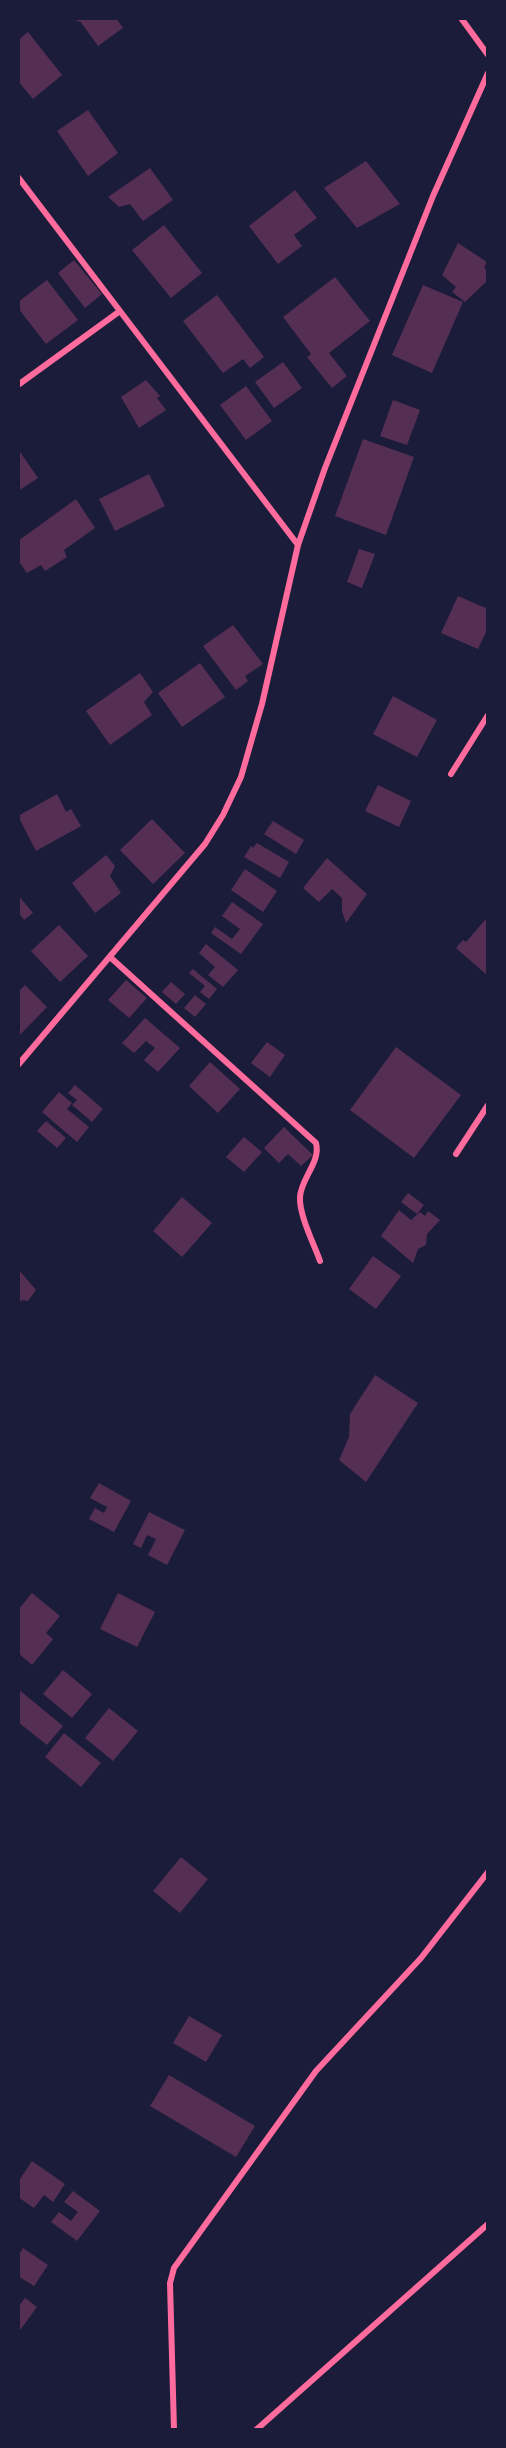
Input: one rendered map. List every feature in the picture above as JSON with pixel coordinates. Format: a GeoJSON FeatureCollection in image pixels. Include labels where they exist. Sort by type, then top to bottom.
{"type":"FeatureCollection","features":[{"type":"Feature","properties":{"kind":"street"},"geometry":{"type":"LineString","coordinates":[[461,18],[488,55]]}},
{"type":"Feature","properties":{"kind":"street"},"geometry":{"type":"LineString","coordinates":[[18,1065],[205,844],[223,815],[241,777],[262,704],[298,545],[376,335],[433,196],[488,73]]}},
{"type":"Feature","properties":{"kind":"street"},"geometry":{"type":"LineString","coordinates":[[18,177],[298,545]]}},
{"type":"Feature","properties":{"kind":"street"},"geometry":{"type":"LineString","coordinates":[[18,385],[120,311]]}},
{"type":"Feature","properties":{"kind":"street"},"geometry":{"type":"LineString","coordinates":[[451,774],[488,715]]}},
{"type":"Feature","properties":{"kind":"street"},"geometry":{"type":"LineString","coordinates":[[110,957],[316,1143],[317,1155],[300,1196],[304,1216],[320,1261]]}},
{"type":"Feature","properties":{"kind":"street"},"geometry":{"type":"LineString","coordinates":[[456,1154],[488,1105]]}},
{"type":"Feature","properties":{"kind":"street"},"geometry":{"type":"LineString","coordinates":[[174,2430],[170,2283],[174,2268],[316,2071],[421,1958],[488,1872]]}},
{"type":"Feature","properties":{"kind":"street"},"geometry":{"type":"LineString","coordinates":[[256,2430],[488,2224]]}},
{"type":"Feature","properties":{"kind":"building"},"geometry":{"type":"Polygon","coordinates":[[[75,18],[116,18],[123,28],[98,46],[80,21],[78,22],[75,18]]]}},
{"type":"Feature","properties":{"kind":"building"},"geometry":{"type":"Polygon","coordinates":[[[28,32],[62,75],[33,99],[18,81],[18,40],[28,32]]]}},
{"type":"Feature","properties":{"kind":"building"},"geometry":{"type":"Polygon","coordinates":[[[88,110],[118,153],[88,176],[57,131],[88,110]]]}},
{"type":"Feature","properties":{"kind":"building"},"geometry":{"type":"Polygon","coordinates":[[[366,161],[400,204],[357,228],[324,188],[366,161]]]}},
{"type":"Feature","properties":{"kind":"building"},"geometry":{"type":"Polygon","coordinates":[[[150,168],[173,200],[143,221],[130,204],[119,207],[108,197],[150,168]]]}},
{"type":"Feature","properties":{"kind":"building"},"geometry":{"type":"Polygon","coordinates":[[[295,190],[317,218],[294,235],[302,246],[278,264],[249,226],[295,190]]]}},
{"type":"Feature","properties":{"kind":"building"},"geometry":{"type":"Polygon","coordinates":[[[164,225],[202,273],[171,298],[132,250],[164,225]]]}},
{"type":"Feature","properties":{"kind":"building"},"geometry":{"type":"Polygon","coordinates":[[[458,243],[487,262],[484,268],[488,270],[488,280],[465,302],[452,292],[456,287],[442,275],[458,243]]]}},
{"type":"Feature","properties":{"kind":"building"},"geometry":{"type":"Polygon","coordinates":[[[74,260],[102,294],[85,308],[58,273],[74,260]]]}},
{"type":"Feature","properties":{"kind":"building"},"geometry":{"type":"Polygon","coordinates":[[[335,277],[370,321],[329,353],[347,376],[332,388],[307,357],[311,354],[283,317],[335,277]]]}},
{"type":"Feature","properties":{"kind":"building"},"geometry":{"type":"Polygon","coordinates":[[[47,280],[78,320],[46,344],[18,308],[18,302],[47,280]]]}},
{"type":"Feature","properties":{"kind":"building"},"geometry":{"type":"Polygon","coordinates":[[[423,285],[463,302],[432,373],[392,355],[423,285]]]}},
{"type":"Feature","properties":{"kind":"building"},"geometry":{"type":"Polygon","coordinates":[[[217,295],[264,357],[250,368],[243,359],[223,373],[183,321],[217,295]]]}},
{"type":"Feature","properties":{"kind":"building"},"geometry":{"type":"Polygon","coordinates":[[[283,362],[302,388],[274,408],[255,382],[283,362]]]}},
{"type":"Feature","properties":{"kind":"building"},"geometry":{"type":"Polygon","coordinates":[[[146,380],[160,396],[157,398],[166,410],[139,428],[121,397],[146,380]]]}},
{"type":"Feature","properties":{"kind":"building"},"geometry":{"type":"Polygon","coordinates":[[[246,386],[272,421],[246,440],[220,405],[246,386]]]}},
{"type":"Feature","properties":{"kind":"building"},"geometry":{"type":"Polygon","coordinates":[[[393,400],[420,410],[407,445],[380,436],[393,400]]]}},
{"type":"Feature","properties":{"kind":"building"},"geometry":{"type":"Polygon","coordinates":[[[363,439],[414,457],[386,535],[335,516],[363,439]]]}},
{"type":"Feature","properties":{"kind":"building"},"geometry":{"type":"Polygon","coordinates":[[[18,449],[38,478],[18,491],[18,449]]]}},
{"type":"Feature","properties":{"kind":"building"},"geometry":{"type":"Polygon","coordinates":[[[149,474],[165,506],[115,531],[99,499],[149,474]]]}},
{"type":"Feature","properties":{"kind":"building"},"geometry":{"type":"Polygon","coordinates":[[[76,499],[95,528],[64,550],[67,557],[45,571],[41,565],[27,573],[18,560],[18,541],[76,499]]]}},
{"type":"Feature","properties":{"kind":"building"},"geometry":{"type":"Polygon","coordinates":[[[359,549],[375,554],[362,588],[347,582],[359,549]]]}},
{"type":"Feature","properties":{"kind":"building"},"geometry":{"type":"Polygon","coordinates":[[[458,596],[488,609],[488,628],[478,649],[441,633],[458,596]]]}},
{"type":"Feature","properties":{"kind":"building"},"geometry":{"type":"Polygon","coordinates":[[[233,625],[263,664],[245,676],[248,681],[236,690],[203,646],[233,625]]]}},
{"type":"Feature","properties":{"kind":"building"},"geometry":{"type":"Polygon","coordinates":[[[200,663],[225,697],[182,727],[158,693],[200,663]]]}},
{"type":"Feature","properties":{"kind":"building"},"geometry":{"type":"Polygon","coordinates":[[[140,673],[153,692],[144,702],[152,715],[110,745],[86,711],[140,673]]]}},
{"type":"Feature","properties":{"kind":"building"},"geometry":{"type":"Polygon","coordinates":[[[393,696],[437,720],[417,757],[373,734],[393,696]]]}},
{"type":"Feature","properties":{"kind":"building"},"geometry":{"type":"Polygon","coordinates":[[[378,785],[411,801],[399,827],[365,811],[378,785]]]}},
{"type":"Feature","properties":{"kind":"building"},"geometry":{"type":"Polygon","coordinates":[[[57,794],[66,812],[71,809],[81,826],[36,851],[18,816],[57,794]]]}},
{"type":"Feature","properties":{"kind":"building"},"geometry":{"type":"Polygon","coordinates":[[[152,819],[185,853],[153,884],[120,850],[152,819]]]}},
{"type":"Feature","properties":{"kind":"building"},"geometry":{"type":"Polygon","coordinates":[[[273,821],[304,840],[296,854],[264,834],[273,821]]]}},
{"type":"Feature","properties":{"kind":"building"},"geometry":{"type":"Polygon","coordinates":[[[257,843],[289,862],[280,878],[244,857],[251,846],[253,848],[257,843]]]}},
{"type":"Feature","properties":{"kind":"building"},"geometry":{"type":"Polygon","coordinates":[[[106,855],[115,866],[110,876],[121,893],[95,913],[72,883],[106,855]]]}},
{"type":"Feature","properties":{"kind":"building"},"geometry":{"type":"Polygon","coordinates":[[[327,858],[367,894],[346,923],[342,911],[342,898],[332,889],[319,902],[303,888],[327,858]]]}},
{"type":"Feature","properties":{"kind":"building"},"geometry":{"type":"Polygon","coordinates":[[[245,869],[277,891],[263,912],[231,890],[245,869]]]}},
{"type":"Feature","properties":{"kind":"building"},"geometry":{"type":"Polygon","coordinates":[[[18,895],[33,913],[24,920],[18,912],[18,895]]]}},
{"type":"Feature","properties":{"kind":"building"},"geometry":{"type":"Polygon","coordinates":[[[232,902],[263,924],[241,954],[211,933],[215,927],[232,939],[240,929],[222,916],[232,902]]]}},
{"type":"Feature","properties":{"kind":"building"},"geometry":{"type":"Polygon","coordinates":[[[485,920],[488,923],[488,976],[456,948],[463,940],[466,942],[485,920]]]}},
{"type":"Feature","properties":{"kind":"building"},"geometry":{"type":"Polygon","coordinates":[[[59,925],[88,956],[60,982],[31,951],[59,925]]]}},
{"type":"Feature","properties":{"kind":"building"},"geometry":{"type":"Polygon","coordinates":[[[206,944],[238,970],[223,987],[208,975],[215,967],[199,953],[206,944]]]}},
{"type":"Feature","properties":{"kind":"building"},"geometry":{"type":"Polygon","coordinates":[[[193,969],[217,989],[209,999],[200,992],[205,986],[189,973],[193,969]]]}},
{"type":"Feature","properties":{"kind":"building"},"geometry":{"type":"Polygon","coordinates":[[[126,980],[147,998],[129,1018],[108,1000],[126,980]]]}},
{"type":"Feature","properties":{"kind":"building"},"geometry":{"type":"Polygon","coordinates":[[[171,982],[185,994],[176,1004],[162,992],[171,982]]]}},
{"type":"Feature","properties":{"kind":"building"},"geometry":{"type":"Polygon","coordinates":[[[25,985],[47,1007],[18,1037],[18,992],[25,985]]]}},
{"type":"Feature","properties":{"kind":"building"},"geometry":{"type":"Polygon","coordinates":[[[195,995],[206,1004],[195,1017],[184,1008],[195,995]]]}},
{"type":"Feature","properties":{"kind":"building"},"geometry":{"type":"Polygon","coordinates":[[[145,1018],[180,1048],[158,1072],[144,1060],[155,1048],[146,1041],[134,1053],[122,1043],[145,1018]]]}},
{"type":"Feature","properties":{"kind":"building"},"geometry":{"type":"Polygon","coordinates":[[[267,1042],[285,1055],[270,1077],[251,1063],[267,1042]]]}},
{"type":"Feature","properties":{"kind":"building"},"geometry":{"type":"Polygon","coordinates":[[[396,1047],[461,1095],[414,1158],[350,1110],[396,1047]]]}},
{"type":"Feature","properties":{"kind":"building"},"geometry":{"type":"Polygon","coordinates":[[[210,1062],[240,1089],[218,1113],[189,1086],[210,1062]]]}},
{"type":"Feature","properties":{"kind":"building"},"geometry":{"type":"Polygon","coordinates":[[[75,1085],[103,1109],[92,1122],[72,1105],[77,1100],[68,1093],[75,1085]]]}},
{"type":"Feature","properties":{"kind":"building"},"geometry":{"type":"Polygon","coordinates":[[[59,1092],[72,1103],[67,1109],[89,1127],[77,1142],[42,1112],[59,1092]]]}},
{"type":"Feature","properties":{"kind":"building"},"geometry":{"type":"Polygon","coordinates":[[[46,1121],[66,1138],[57,1148],[37,1131],[46,1121]]]}},
{"type":"Feature","properties":{"kind":"building"},"geometry":{"type":"Polygon","coordinates":[[[284,1127],[313,1155],[301,1166],[288,1154],[279,1163],[264,1148],[284,1127]]]}},
{"type":"Feature","properties":{"kind":"building"},"geometry":{"type":"Polygon","coordinates":[[[244,1137],[262,1152],[244,1172],[226,1157],[244,1137]]]}},
{"type":"Feature","properties":{"kind":"building"},"geometry":{"type":"Polygon","coordinates":[[[408,1193],[424,1205],[417,1214],[401,1202],[408,1193]]]}},
{"type":"Feature","properties":{"kind":"building"},"geometry":{"type":"Polygon","coordinates":[[[182,1197],[212,1223],[182,1257],[153,1231],[182,1197]]]}},
{"type":"Feature","properties":{"kind":"building"},"geometry":{"type":"Polygon","coordinates":[[[399,1210],[411,1220],[420,1212],[425,1216],[428,1211],[440,1220],[427,1234],[426,1245],[418,1249],[413,1263],[381,1236],[399,1210]]]}},
{"type":"Feature","properties":{"kind":"building"},"geometry":{"type":"Polygon","coordinates":[[[373,1256],[401,1276],[376,1309],[349,1289],[373,1256]]]}},
{"type":"Feature","properties":{"kind":"building"},"geometry":{"type":"Polygon","coordinates":[[[18,1269],[36,1290],[28,1301],[22,1300],[18,1304],[18,1269]]]}},
{"type":"Feature","properties":{"kind":"building"},"geometry":{"type":"Polygon","coordinates":[[[375,1375],[418,1403],[366,1482],[339,1460],[349,1437],[350,1414],[375,1375]]]}},
{"type":"Feature","properties":{"kind":"building"},"geometry":{"type":"Polygon","coordinates":[[[99,1483],[131,1501],[114,1532],[89,1519],[95,1508],[104,1513],[107,1507],[90,1498],[99,1483]]]}},
{"type":"Feature","properties":{"kind":"building"},"geometry":{"type":"Polygon","coordinates":[[[149,1512],[185,1530],[167,1565],[148,1555],[156,1539],[147,1535],[141,1548],[133,1544],[149,1512]]]}},
{"type":"Feature","properties":{"kind":"building"},"geometry":{"type":"Polygon","coordinates":[[[32,1593],[60,1616],[46,1633],[53,1639],[32,1665],[18,1653],[18,1610],[32,1593]]]}},
{"type":"Feature","properties":{"kind":"building"},"geometry":{"type":"Polygon","coordinates":[[[118,1593],[155,1612],[137,1647],[100,1629],[118,1593]]]}},
{"type":"Feature","properties":{"kind":"building"},"geometry":{"type":"Polygon","coordinates":[[[63,1670],[92,1694],[72,1718],[43,1694],[63,1670]]]}},
{"type":"Feature","properties":{"kind":"building"},"geometry":{"type":"Polygon","coordinates":[[[18,1689],[63,1726],[47,1745],[18,1722],[18,1689]]]}},
{"type":"Feature","properties":{"kind":"building"},"geometry":{"type":"Polygon","coordinates":[[[109,1708],[138,1731],[113,1761],[85,1738],[109,1708]]]}},
{"type":"Feature","properties":{"kind":"building"},"geometry":{"type":"Polygon","coordinates":[[[64,1733],[101,1763],[81,1787],[45,1757],[64,1733]]]}},
{"type":"Feature","properties":{"kind":"building"},"geometry":{"type":"Polygon","coordinates":[[[181,1857],[208,1879],[180,1913],[153,1891],[181,1857]]]}},
{"type":"Feature","properties":{"kind":"building"},"geometry":{"type":"Polygon","coordinates":[[[189,2016],[222,2035],[206,2062],[173,2043],[189,2016]]]}},
{"type":"Feature","properties":{"kind":"building"},"geometry":{"type":"Polygon","coordinates":[[[169,2075],[255,2126],[236,2157],[150,2106],[169,2075]]]}},
{"type":"Feature","properties":{"kind":"building"},"geometry":{"type":"Polygon","coordinates":[[[32,2161],[65,2184],[53,2202],[44,2195],[34,2208],[18,2197],[18,2182],[32,2161]]]}},
{"type":"Feature","properties":{"kind":"building"},"geometry":{"type":"Polygon","coordinates":[[[73,2191],[100,2211],[77,2241],[51,2222],[59,2212],[71,2221],[78,2212],[64,2202],[73,2191]]]}},
{"type":"Feature","properties":{"kind":"building"},"geometry":{"type":"Polygon","coordinates":[[[23,2248],[48,2265],[34,2286],[18,2276],[18,2256],[23,2248]]]}},
{"type":"Feature","properties":{"kind":"building"},"geometry":{"type":"Polygon","coordinates":[[[25,2298],[37,2307],[18,2333],[18,2307],[25,2298]]]}}]}
